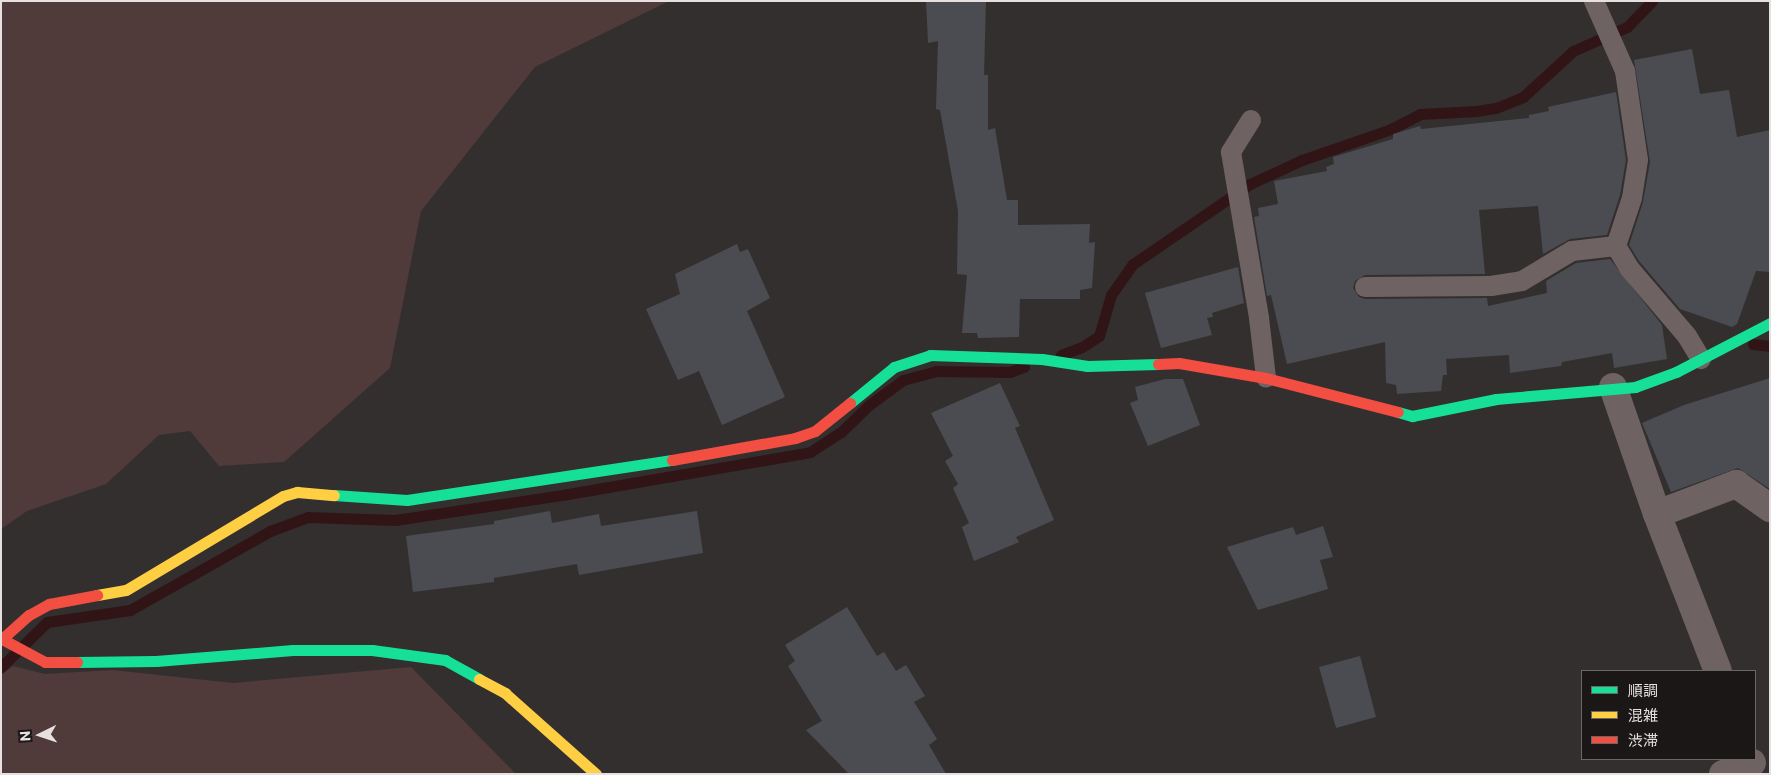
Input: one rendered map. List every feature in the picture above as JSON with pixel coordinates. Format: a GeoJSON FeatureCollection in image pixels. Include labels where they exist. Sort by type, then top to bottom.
{"type":"FeatureCollection","features":[{"type":"Feature","properties":{"kind":"street"},"geometry":{"type":"LineString","coordinates":[[596,774],[504,693],[445,660],[372,650],[302,650],[156,661],[45,662],[7,642],[29,615],[49,604],[126,590],[283,496],[297,492],[407,500],[679,459],[795,438],[815,431],[894,367],[930,356],[1042,359],[1087,366],[1179,363],[1266,378],[1412,416],[1496,399],[1613,387],[1635,387],[1739,342],[1770,323]]}},
{"type":"Feature","properties":{"kind":"street"},"geometry":{"type":"LineString","coordinates":[[1613,387],[1657,514],[1718,670]]}},
{"type":"Feature","properties":{"kind":"street"},"geometry":{"type":"LineString","coordinates":[[1657,514],[1736,484],[1770,508]]}},
{"type":"Feature","properties":{"kind":"street"},"geometry":{"type":"LineString","coordinates":[[1722,774],[1753,765]]}},
{"type":"Feature","properties":{"kind":"lane"},"geometry":{"type":"LineString","coordinates":[[1594,1],[1624,71],[1638,160],[1632,198],[1616,246],[1629,268],[1687,336],[1701,359]]}},
{"type":"Feature","properties":{"kind":"lane"},"geometry":{"type":"LineString","coordinates":[[1251,120],[1231,152],[1260,318],[1266,378]]}},
{"type":"Feature","properties":{"kind":"lane"},"geometry":{"type":"LineString","coordinates":[[1365,287],[1491,286],[1522,281],[1572,251],[1616,246]]}},
{"type":"Feature","properties":{"kind":"shaded area"},"geometry":{"type":"Polygon","coordinates":[[[1,1],[669,1],[535,67],[421,211],[390,368],[284,462],[219,466],[190,431],[159,435],[106,484],[27,511],[1,529],[1,1]]]}},
{"type":"Feature","properties":{"kind":"shaded area"},"geometry":{"type":"Polygon","coordinates":[[[13,666],[45,674],[113,670],[233,683],[411,667],[516,774],[1,774],[1,675],[13,666]]]}},
{"type":"Feature","properties":{"kind":"building"},"geometry":{"type":"Polygon","coordinates":[[[926,1],[986,1],[984,75],[988,75],[988,130],[995,128],[1007,200],[1018,200],[1018,225],[1090,224],[1089,243],[1095,242],[1092,288],[1080,290],[1080,299],[1020,299],[1019,337],[978,338],[977,333],[962,333],[967,275],[957,274],[958,211],[940,110],[936,109],[938,41],[928,43],[926,1]]]}},
{"type":"Feature","properties":{"kind":"building"},"geometry":{"type":"Polygon","coordinates":[[[1692,49],[1700,94],[1729,90],[1737,137],[1770,130],[1770,272],[1756,271],[1737,324],[1732,327],[1680,309],[1639,261],[1629,245],[1643,202],[1650,162],[1634,60],[1692,49]]]}},
{"type":"Feature","properties":{"kind":"building"},"geometry":{"type":"Polygon","coordinates":[[[1616,92],[1626,160],[1620,195],[1607,235],[1570,239],[1543,254],[1538,206],[1479,210],[1485,274],[1365,275],[1355,281],[1353,288],[1359,297],[1365,299],[1487,298],[1488,306],[1547,293],[1546,281],[1576,263],[1610,259],[1662,325],[1667,359],[1614,368],[1612,353],[1562,362],[1561,366],[1510,373],[1509,355],[1446,359],[1447,375],[1443,375],[1441,391],[1397,394],[1396,385],[1386,383],[1385,342],[1287,364],[1271,295],[1267,296],[1254,217],[1259,216],[1258,208],[1278,204],[1274,181],[1327,171],[1326,167],[1334,164],[1333,157],[1393,139],[1393,134],[1420,126],[1421,129],[1529,118],[1529,115],[1549,111],[1548,107],[1616,92]]]}},
{"type":"Feature","properties":{"kind":"building"},"geometry":{"type":"Polygon","coordinates":[[[737,244],[740,252],[748,249],[770,298],[747,311],[785,397],[722,425],[699,371],[678,380],[646,309],[680,294],[675,274],[737,244]]]}},
{"type":"Feature","properties":{"kind":"building"},"geometry":{"type":"Polygon","coordinates":[[[1238,267],[1244,303],[1212,313],[1213,317],[1207,318],[1212,335],[1161,348],[1145,293],[1238,267]]]}},
{"type":"Feature","properties":{"kind":"building"},"geometry":{"type":"Polygon","coordinates":[[[1770,378],[1770,489],[1738,468],[1671,492],[1642,423],[1684,405],[1770,378]]]}},
{"type":"Feature","properties":{"kind":"building"},"geometry":{"type":"Polygon","coordinates":[[[1165,379],[1183,379],[1200,425],[1148,446],[1130,403],[1138,400],[1135,387],[1165,379]]]}},
{"type":"Feature","properties":{"kind":"building"},"geometry":{"type":"Polygon","coordinates":[[[1000,383],[1020,426],[1015,428],[1054,520],[1016,537],[1019,542],[974,561],[962,527],[969,523],[953,488],[958,484],[945,461],[953,456],[931,413],[1000,383]]]}},
{"type":"Feature","properties":{"kind":"building"},"geometry":{"type":"Polygon","coordinates":[[[550,511],[552,523],[599,514],[601,526],[697,511],[703,553],[579,575],[577,564],[494,578],[494,582],[413,592],[406,536],[494,524],[494,521],[550,511]]]}},
{"type":"Feature","properties":{"kind":"building"},"geometry":{"type":"Polygon","coordinates":[[[1323,526],[1333,557],[1320,560],[1328,589],[1258,610],[1227,547],[1293,527],[1296,535],[1323,526]]]}},
{"type":"Feature","properties":{"kind":"building"},"geometry":{"type":"Polygon","coordinates":[[[847,607],[877,656],[884,652],[896,671],[906,665],[925,696],[914,702],[937,739],[929,745],[946,774],[849,774],[806,730],[822,721],[788,666],[795,661],[785,645],[847,607]]]}},
{"type":"Feature","properties":{"kind":"building"},"geometry":{"type":"Polygon","coordinates":[[[1360,656],[1376,717],[1336,728],[1319,667],[1360,656]]]}},
{"type":"Feature","properties":{"kind":"waterway"},"geometry":{"type":"LineString","coordinates":[[1061,355],[1082,347],[1099,336],[1111,295],[1133,264],[1250,184],[1302,160],[1391,129],[1420,114],[1496,108],[1523,97],[1573,51],[1627,27],[1652,1]]}},
{"type":"Feature","properties":{"kind":"waterway"},"geometry":{"type":"LineString","coordinates":[[1753,344],[1770,346]]}},
{"type":"Feature","properties":{"kind":"waterway"},"geometry":{"type":"LineString","coordinates":[[1,667],[47,622],[130,610],[270,531],[308,517],[395,520],[568,494],[810,452],[841,432],[869,405],[903,380],[936,371],[1010,372],[1024,367]]}},
{"type":"Feature","properties":{"kind":"traffic: fast"},"geometry":{"type":"LineString","coordinates":[[1398,412],[1412,416],[1496,399],[1635,387],[1676,372],[1770,323]]}},
{"type":"Feature","properties":{"kind":"traffic: fast"},"geometry":{"type":"LineString","coordinates":[[850,403],[894,367],[930,355],[1042,359],[1087,366],[1158,364]]}},
{"type":"Feature","properties":{"kind":"traffic: fast"},"geometry":{"type":"LineString","coordinates":[[334,495],[407,500],[672,460]]}},
{"type":"Feature","properties":{"kind":"traffic: fast"},"geometry":{"type":"LineString","coordinates":[[77,662],[156,661],[293,650],[372,650],[445,660],[479,679]]}},
{"type":"Feature","properties":{"kind":"traffic: slow"},"geometry":{"type":"LineString","coordinates":[[97,595],[126,590],[283,496],[297,492],[334,495]]}},
{"type":"Feature","properties":{"kind":"traffic: slow"},"geometry":{"type":"LineString","coordinates":[[479,679],[505,693],[596,774]]}},
{"type":"Feature","properties":{"kind":"traffic: jam"},"geometry":{"type":"LineString","coordinates":[[1158,364],[1179,363],[1266,378],[1398,412]]}},
{"type":"Feature","properties":{"kind":"traffic: jam"},"geometry":{"type":"LineString","coordinates":[[672,460],[795,438],[815,431],[850,403]]}},
{"type":"Feature","properties":{"kind":"traffic: jam"},"geometry":{"type":"LineString","coordinates":[[77,662],[45,662],[2,639],[29,615],[49,604],[97,595]]}}]}
